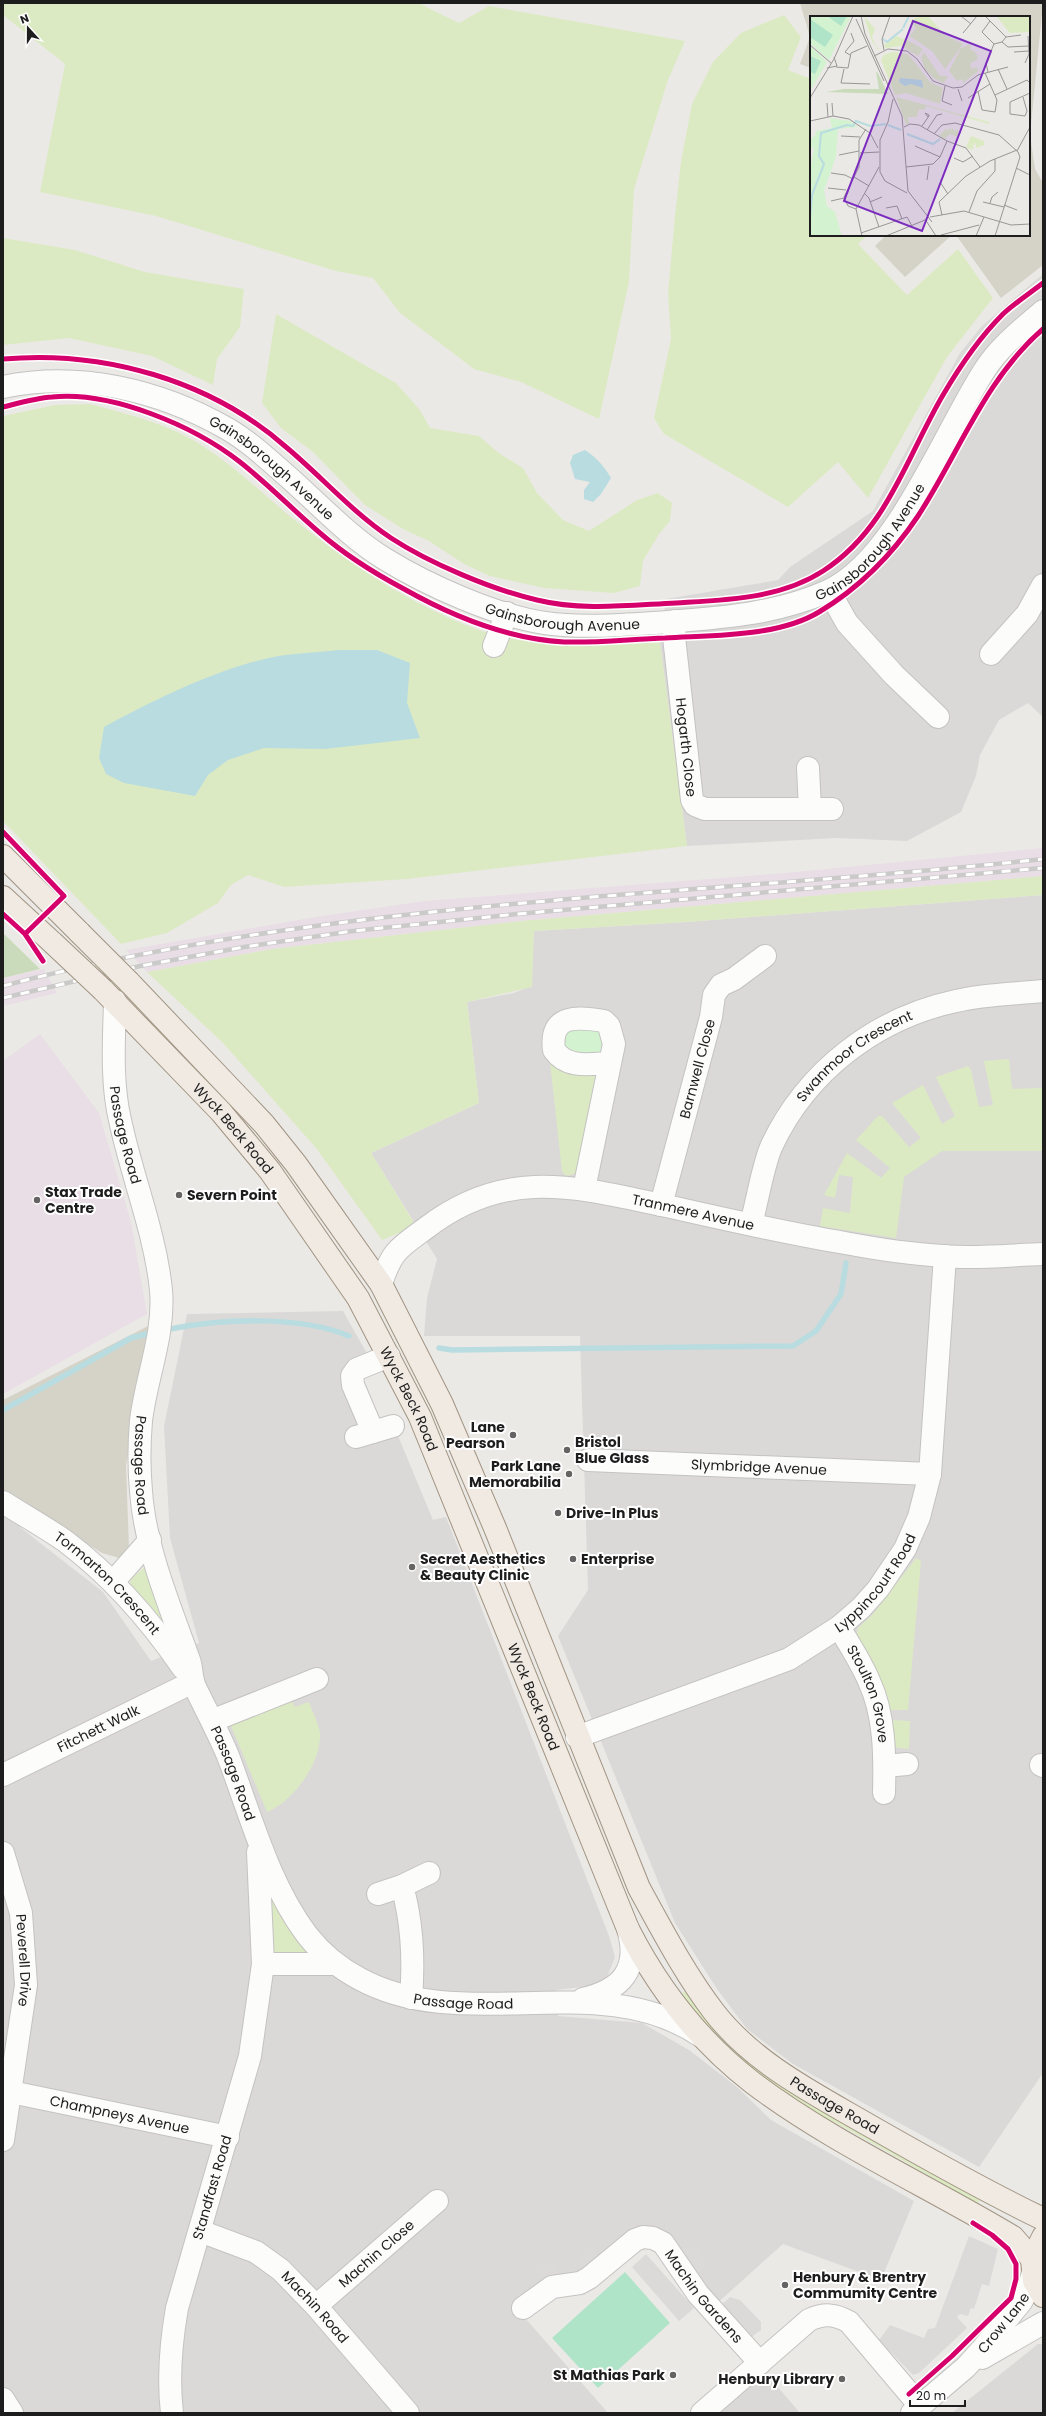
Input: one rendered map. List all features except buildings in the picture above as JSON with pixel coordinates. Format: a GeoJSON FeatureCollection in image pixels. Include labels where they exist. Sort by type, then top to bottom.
{"type":"FeatureCollection","features":[{"type":"Feature","properties":{"kind":"main road","name":"Wyck Beck Road"},"geometry":{"type":"LineString","coordinates":[[3,856],[129,982],[264,1124],[296,1164],[381,1284],[442,1404],[495,1528],[639,1888],[668,1942]]}},
{"type":"Feature","properties":{"kind":"main road","name":"Wyck Beck Road"},"geometry":{"type":"LineString","coordinates":[[3,897],[109,996],[221,1112],[270,1171],[350,1286],[420,1417],[628,1929],[641,1955],[667,1994]]}},
{"type":"Feature","properties":{"kind":"main road","name":"Passage Road"},"geometry":{"type":"LineString","coordinates":[[668,1942],[715,2013],[752,2051],[801,2086],[927,2159],[1043,2219]]}},
{"type":"Feature","properties":{"kind":"main road","name":"Passage Road"},"geometry":{"type":"LineString","coordinates":[[667,1994],[704,2038],[752,2082],[790,2109],[1013,2237],[1032,2266]]}},
{"type":"Feature","properties":{"kind":"main road"},"geometry":{"type":"LineString","coordinates":[[1043,2237],[1032,2266],[1034,2281],[1043,2296]]}},
{"type":"Feature","properties":{"kind":"street","name":"Gainsborough Avenue"},"geometry":{"type":"LineString","coordinates":[[3,387],[28,382],[66,380],[102,384],[146,394],[181,407],[226,428],[255,449],[360,541],[384,558],[424,581],[507,613],[545,623],[608,626],[664,622],[747,615],[774,610],[829,591],[860,569],[876,552],[905,511],[984,371],[1010,339],[1043,311]]}},
{"type":"Feature","properties":{"kind":"street"},"geometry":{"type":"LineString","coordinates":[[991,654],[1027,614],[1043,585]]}},
{"type":"Feature","properties":{"kind":"street"},"geometry":{"type":"LineString","coordinates":[[829,591],[848,623],[894,675],[938,717]]}},
{"type":"Feature","properties":{"kind":"street"},"geometry":{"type":"LineString","coordinates":[[494,646],[507,613]]}},
{"type":"Feature","properties":{"kind":"street","name":"Hogarth Close"},"geometry":{"type":"LineString","coordinates":[[664,622],[674,637],[692,800],[695,805],[705,809],[832,809]]}},
{"type":"Feature","properties":{"kind":"street"},"geometry":{"type":"LineString","coordinates":[[808,768],[810,809]]}},
{"type":"Feature","properties":{"kind":"street","name":"Barnwell Close"},"geometry":{"type":"LineString","coordinates":[[661,1205],[711,1017],[714,995],[721,985],[734,979],[765,956]]}},
{"type":"Feature","properties":{"kind":"street","name":"Swanmoor Crescent"},"geometry":{"type":"LineString","coordinates":[[751,1224],[771,1146],[774,1140],[807,1090],[852,1046],[880,1028],[919,1010],[957,1000],[1043,991]]}},
{"type":"Feature","properties":{"kind":"street","name":"Passage Road"},"geometry":{"type":"LineString","coordinates":[[109,996],[119,1117],[156,1258],[161,1293],[159,1330],[141,1422],[141,1493],[150,1540],[191,1665],[193,1682],[214,1720],[235,1775],[258,1844],[305,1933],[334,1964],[379,1989],[411,1998],[465,2003],[576,2001],[655,2014],[689,2028],[704,2038]]}},
{"type":"Feature","properties":{"kind":"street"},"geometry":{"type":"LineString","coordinates":[[584,1189],[610,1063]]}},
{"type":"Feature","properties":{"kind":"street","name":"Tranmere Avenue"},"geometry":{"type":"LineString","coordinates":[[381,1284],[393,1254],[434,1222],[462,1206],[491,1193],[543,1186],[584,1189],[844,1243],[945,1256],[1043,1254]]}},
{"type":"Feature","properties":{"kind":"street","name":"Lyppincourt Road"},"geometry":{"type":"LineString","coordinates":[[578,1737],[789,1659],[839,1627],[878,1589],[905,1549],[919,1517],[930,1474],[945,1256]]}},
{"type":"Feature","properties":{"kind":"street"},"geometry":{"type":"LineString","coordinates":[[374,1432],[353,1385],[352,1376],[357,1369],[388,1356]]}},
{"type":"Feature","properties":{"kind":"street","name":"Slymbridge Avenue"},"geometry":{"type":"LineString","coordinates":[[588,1460],[930,1474]]}},
{"type":"Feature","properties":{"kind":"street","name":"Tormarton Crescent"},"geometry":{"type":"LineString","coordinates":[[3,1502],[65,1542],[113,1582],[149,1620],[193,1682]]}},
{"type":"Feature","properties":{"kind":"street"},"geometry":{"type":"LineString","coordinates":[[113,1582],[150,1540]]}},
{"type":"Feature","properties":{"kind":"street","name":"Stoulton Grove"},"geometry":{"type":"LineString","coordinates":[[839,1627],[869,1681],[876,1700],[885,1766],[884,1793]]}},
{"type":"Feature","properties":{"kind":"street"},"geometry":{"type":"LineString","coordinates":[[214,1720],[296,1695],[317,1679]]}},
{"type":"Feature","properties":{"kind":"street","name":"Fitchett Walk"},"geometry":{"type":"LineString","coordinates":[[3,1775],[193,1682]]}},
{"type":"Feature","properties":{"kind":"street"},"geometry":{"type":"LineString","coordinates":[[885,1766],[907,1764]]}},
{"type":"Feature","properties":{"kind":"street","name":"Passage Road"},"geometry":{"type":"LineString","coordinates":[[258,1844],[263,1964]]}},
{"type":"Feature","properties":{"kind":"street","name":"Peverell Drive"},"geometry":{"type":"LineString","coordinates":[[3,1853],[21,1913],[26,1956],[25,2002],[11,2092],[5,2118],[3,2140]]}},
{"type":"Feature","properties":{"kind":"street"},"geometry":{"type":"LineString","coordinates":[[378,1894],[402,1886],[429,1873]]}},
{"type":"Feature","properties":{"kind":"street"},"geometry":{"type":"LineString","coordinates":[[402,1886],[410,1929],[413,1974],[411,1998]]}},
{"type":"Feature","properties":{"kind":"street","name":"Passage Road"},"geometry":{"type":"LineString","coordinates":[[576,2001],[612,1990],[621,1980],[628,1968],[631,1954],[628,1929]]}},
{"type":"Feature","properties":{"kind":"street"},"geometry":{"type":"LineString","coordinates":[[263,1964],[334,1964]]}},
{"type":"Feature","properties":{"kind":"street","name":"Standfast Road"},"geometry":{"type":"LineString","coordinates":[[172,2413],[171,2367],[173,2330],[250,2056],[263,1964]]}},
{"type":"Feature","properties":{"kind":"street","name":"Champneys Avenue"},"geometry":{"type":"LineString","coordinates":[[11,2092],[228,2137]]}},
{"type":"Feature","properties":{"kind":"street","name":"Machin Close"},"geometry":{"type":"LineString","coordinates":[[316,2306],[437,2201]]}},
{"type":"Feature","properties":{"kind":"street","name":"Machin Road"},"geometry":{"type":"LineString","coordinates":[[200,2231],[256,2252],[280,2270],[316,2306],[408,2413]]}},
{"type":"Feature","properties":{"kind":"street","name":"Machin Gardens"},"geometry":{"type":"LineString","coordinates":[[523,2308],[552,2287],[580,2282],[589,2278],[635,2240],[643,2237],[653,2238],[663,2243],[698,2294],[760,2362]]}},
{"type":"Feature","properties":{"kind":"street","name":"Crow Lane"},"geometry":{"type":"LineString","coordinates":[[916,2410],[966,2367],[1021,2302],[1029,2288],[1032,2266]]}},
{"type":"Feature","properties":{"kind":"street"},"geometry":{"type":"LineString","coordinates":[[702,2413],[809,2320],[827,2314],[839,2316],[849,2322],[916,2410]]}},
{"type":"Feature","properties":{"kind":"street","name":"Crow Lane"},"geometry":{"type":"LineString","coordinates":[[966,2367],[1043,2323]]}},
{"type":"Feature","properties":{"kind":"street"},"geometry":{"type":"LineString","coordinates":[[3,2400],[12,2413]]}},
{"type":"Feature","properties":{"kind":"shaded area"},"geometry":{"type":"Polygon","coordinates":[[[800,3],[1043,3],[1030,135],[1030,16],[810,16],[810,37],[800,3]]]}},
{"type":"Feature","properties":{"kind":"shaded area"},"geometry":{"type":"Polygon","coordinates":[[[810,37],[810,68],[800,64],[810,37]]]}},
{"type":"Feature","properties":{"kind":"shaded area"},"geometry":{"type":"Polygon","coordinates":[[[1030,135],[1035,169],[1043,183],[1043,265],[1001,298],[957,236],[1030,236],[1030,135]]]}},
{"type":"Feature","properties":{"kind":"shaded area"},"geometry":{"type":"Polygon","coordinates":[[[885,236],[951,236],[905,277],[875,246],[885,236]]]}},
{"type":"Feature","properties":{"kind":"shaded area"},"geometry":{"type":"Polygon","coordinates":[[[1043,274],[1043,717],[1028,703],[999,720],[980,755],[976,776],[961,812],[907,841],[837,838],[687,846],[660,643],[666,599],[778,580],[790,567],[873,511],[960,353],[982,326],[1043,274]]]}},
{"type":"Feature","properties":{"kind":"shaded area"},"geometry":{"type":"Polygon","coordinates":[[[1043,848],[1043,876],[521,921],[272,949],[147,972],[126,950],[322,916],[425,901],[785,873],[1043,848]]]}},
{"type":"Feature","properties":{"kind":"shaded area"},"geometry":{"type":"Polygon","coordinates":[[[1043,895],[1043,2073],[979,2167],[793,2064],[747,2029],[717,1989],[675,1923],[558,1636],[588,1590],[580,1336],[424,1336],[427,1298],[437,1259],[371,1153],[479,1103],[467,1002],[514,993],[528,987],[534,931],[686,922],[1043,895]]]}},
{"type":"Feature","properties":{"kind":"shaded area"},"geometry":{"type":"Polygon","coordinates":[[[44,969],[57,993],[3,1006],[3,978],[44,969]]]}},
{"type":"Feature","properties":{"kind":"shaded area"},"geometry":{"type":"Polygon","coordinates":[[[40,1034],[99,1113],[131,1222],[147,1314],[3,1394],[3,1061],[40,1034]]]}},
{"type":"Feature","properties":{"kind":"shaded area"},"geometry":{"type":"Polygon","coordinates":[[[343,1311],[369,1357],[343,1369],[371,1440],[396,1431],[433,1520],[446,1517],[609,1936],[615,1957],[607,1977],[591,1986],[556,1990],[558,2016],[642,2023],[689,2050],[737,2087],[771,2120],[914,2201],[881,2280],[783,2244],[714,2306],[663,2235],[583,2275],[538,2284],[512,2303],[608,2413],[3,2413],[3,1514],[103,1592],[151,1661],[199,1643],[170,1538],[164,1426],[187,1314],[343,1311]]]}},
{"type":"Feature","properties":{"kind":"shaded area"},"geometry":{"type":"Polygon","coordinates":[[[152,1324],[126,1465],[129,1549],[119,1558],[102,1553],[3,1493],[3,1400],[152,1324]]]}},
{"type":"Feature","properties":{"kind":"shaded area"},"geometry":{"type":"Polygon","coordinates":[[[969,2236],[998,2249],[989,2286],[982,2284],[974,2309],[971,2308],[968,2316],[960,2314],[957,2317],[967,2328],[919,2373],[913,2375],[879,2340],[890,2325],[924,2338],[928,2329],[935,2328],[969,2236]]]}},
{"type":"Feature","properties":{"kind":"shaded area"},"geometry":{"type":"Polygon","coordinates":[[[591,2246],[603,2260],[590,2272],[577,2259],[591,2246]]]}},
{"type":"Feature","properties":{"kind":"shaded area"},"geometry":{"type":"Polygon","coordinates":[[[687,2248],[696,2248],[705,2261],[705,2268],[695,2276],[680,2254],[687,2248]]]}},
{"type":"Feature","properties":{"kind":"shaded area"},"geometry":{"type":"Polygon","coordinates":[[[646,2254],[694,2308],[679,2321],[632,2267],[646,2254]]]}},
{"type":"Feature","properties":{"kind":"shaded area"},"geometry":{"type":"Polygon","coordinates":[[[542,2263],[553,2263],[560,2270],[556,2280],[543,2281],[533,2269],[542,2263]]]}},
{"type":"Feature","properties":{"kind":"shaded area"},"geometry":{"type":"Polygon","coordinates":[[[730,2297],[740,2300],[761,2322],[761,2330],[750,2338],[720,2306],[730,2297]]]}},
{"type":"Feature","properties":{"kind":"shaded area"},"geometry":{"type":"Polygon","coordinates":[[[1038,2344],[1043,2344],[1043,2413],[952,2413],[1038,2344]]]}},
{"type":"Feature","properties":{"kind":"shaded area"},"geometry":{"type":"Polygon","coordinates":[[[766,2373],[800,2413],[719,2413],[766,2373]]]}},
{"type":"Feature","properties":{"kind":"green space"},"geometry":{"type":"Polygon","coordinates":[[[3,3],[418,3],[459,23],[489,6],[685,41],[668,80],[634,189],[629,282],[599,419],[521,382],[474,369],[400,313],[373,278],[336,271],[156,216],[40,192],[65,64],[3,15],[3,3]]]}},
{"type":"Feature","properties":{"kind":"green space"},"geometry":{"type":"Polygon","coordinates":[[[784,15],[801,37],[788,70],[810,79],[810,236],[867,236],[858,244],[907,295],[958,249],[993,298],[947,357],[868,498],[838,462],[788,507],[664,434],[654,418],[671,339],[668,294],[675,215],[681,161],[692,104],[713,62],[741,33],[784,15]]]}},
{"type":"Feature","properties":{"kind":"green space"},"geometry":{"type":"Polygon","coordinates":[[[3,238],[75,250],[145,272],[244,289],[240,327],[217,359],[213,385],[152,356],[69,338],[3,345],[3,238]]]}},
{"type":"Feature","properties":{"kind":"green space"},"geometry":{"type":"Polygon","coordinates":[[[276,314],[396,383],[420,410],[430,428],[479,436],[500,454],[523,468],[537,493],[563,520],[589,531],[637,500],[658,493],[672,503],[670,521],[659,534],[643,561],[640,586],[614,593],[544,588],[490,576],[464,564],[429,541],[403,529],[365,505],[313,452],[281,428],[262,403],[276,314]]]}},
{"type":"Feature","properties":{"kind":"green space"},"geometry":{"type":"Polygon","coordinates":[[[90,404],[132,415],[172,430],[198,443],[233,467],[307,530],[353,564],[402,594],[479,630],[500,636],[545,643],[660,643],[687,846],[407,879],[284,887],[248,875],[231,885],[218,903],[167,933],[121,944],[3,821],[3,416],[55,405],[90,404]]]}},
{"type":"Feature","properties":{"kind":"green space"},"geometry":{"type":"Polygon","coordinates":[[[1043,876],[1043,895],[686,922],[534,931],[532,987],[467,1002],[479,1103],[371,1153],[416,1226],[382,1240],[316,1148],[223,1043],[147,972],[272,949],[521,921],[1043,876]]]}},
{"type":"Feature","properties":{"kind":"green space"},"geometry":{"type":"Polygon","coordinates":[[[3,933],[40,969],[3,978],[3,933]]]}},
{"type":"Feature","properties":{"kind":"green space"},"geometry":{"type":"Polygon","coordinates":[[[571,1028],[597,1029],[604,1035],[605,1047],[597,1054],[570,1054],[562,1047],[561,1035],[571,1028]]]}},
{"type":"Feature","properties":{"kind":"green space"},"geometry":{"type":"Polygon","coordinates":[[[1009,1059],[1012,1089],[1043,1088],[1043,1151],[942,1151],[904,1177],[896,1238],[820,1226],[823,1208],[850,1213],[853,1177],[839,1175],[835,1198],[824,1195],[847,1153],[881,1178],[890,1168],[856,1140],[878,1116],[882,1116],[909,1147],[921,1138],[892,1103],[923,1085],[942,1124],[955,1116],[936,1077],[968,1066],[971,1070],[979,1107],[993,1105],[984,1061],[1009,1059]]]}},
{"type":"Feature","properties":{"kind":"green space"},"geometry":{"type":"Polygon","coordinates":[[[550,1062],[577,1074],[599,1075],[577,1173],[566,1176],[562,1171],[550,1062]]]}},
{"type":"Feature","properties":{"kind":"green space"},"geometry":{"type":"Polygon","coordinates":[[[916,1558],[921,1561],[908,1710],[886,1710],[856,1636],[858,1628],[874,1613],[916,1558]]]}},
{"type":"Feature","properties":{"kind":"green space"},"geometry":{"type":"Polygon","coordinates":[[[147,1565],[171,1632],[130,1585],[131,1579],[147,1565]]]}},
{"type":"Feature","properties":{"kind":"green space"},"geometry":{"type":"Polygon","coordinates":[[[284,1697],[292,1702],[295,1707],[309,1702],[320,1733],[319,1748],[310,1771],[295,1791],[277,1807],[267,1812],[229,1721],[284,1697]]]}},
{"type":"Feature","properties":{"kind":"green space"},"geometry":{"type":"Polygon","coordinates":[[[888,1720],[910,1721],[909,1749],[891,1747],[888,1720]]]}},
{"type":"Feature","properties":{"kind":"green space"},"geometry":{"type":"Polygon","coordinates":[[[269,1882],[312,1955],[273,1956],[269,1882]]]}},
{"type":"Feature","properties":{"kind":"green space"},"geometry":{"type":"Polygon","coordinates":[[[686,1991],[715,2026],[996,2205],[995,2208],[980,2200],[977,2205],[907,2163],[809,2108],[776,2087],[737,2056],[713,2033],[680,1995],[686,1991]]]}},
{"type":"Feature","properties":{"kind":"green space"},"geometry":{"type":"Polygon","coordinates":[[[625,2272],[670,2323],[598,2388],[552,2338],[625,2272]]]}},
{"type":"Feature","properties":{"kind":"water"},"geometry":{"type":"Polygon","coordinates":[[[585,450],[600,462],[611,478],[601,494],[593,502],[584,499],[584,490],[590,482],[575,479],[570,463],[573,455],[585,450]]]}},
{"type":"Feature","properties":{"kind":"water"},"geometry":{"type":"Polygon","coordinates":[[[338,650],[377,650],[410,663],[407,703],[420,738],[325,749],[264,748],[228,760],[208,775],[195,796],[124,783],[106,774],[99,758],[104,727],[184,687],[249,663],[277,656],[338,650]]]}},
{"type":"Feature","properties":{"kind":"waterway"},"geometry":{"type":"LineString","coordinates":[[439,1348],[452,1350],[793,1346],[816,1331],[841,1294],[846,1263]]}},
{"type":"Feature","properties":{"kind":"waterway"},"geometry":{"type":"LineString","coordinates":[[170,1329],[213,1323],[260,1321],[307,1325],[329,1329],[349,1336]]}},
{"type":"Feature","properties":{"kind":"waterway"},"geometry":{"type":"LineString","coordinates":[[3,1410],[131,1338],[147,1334]]}},
{"type":"Feature","properties":{"kind":"railway"},"geometry":{"type":"LineString","coordinates":[[3,986],[131,957],[260,934],[390,917],[520,903],[913,872],[1043,859]]}},
{"type":"Feature","properties":{"kind":"railway"},"geometry":{"type":"LineString","coordinates":[[3,998],[140,966],[244,947],[353,931],[517,914],[1043,868]]}},
{"type":"Feature","properties":{"kind":"cycle path"},"geometry":{"type":"LineString","coordinates":[[3,359],[41,357],[116,365],[154,374],[189,387],[224,404],[256,424],[299,458],[363,517],[391,538],[442,566],[501,590],[537,600],[588,606],[624,606],[714,601],[771,593],[789,587],[823,571],[845,554],[864,535],[879,514],[906,468],[943,395],[970,353],[1003,314],[1043,283]]}},
{"type":"Feature","properties":{"kind":"cycle path"},"geometry":{"type":"LineString","coordinates":[[3,407],[40,398],[75,397],[126,405],[176,424],[200,436],[240,462],[339,549],[371,570],[422,599],[461,617],[502,631],[543,640],[564,642],[724,635],[765,630],[803,620],[834,603],[874,570],[897,544],[918,516],[974,418],[1005,370],[1043,329]]}},
{"type":"Feature","properties":{"kind":"cycle path"},"geometry":{"type":"LineString","coordinates":[[3,832],[64,896],[25,934]]}},
{"type":"Feature","properties":{"kind":"cycle path"},"geometry":{"type":"LineString","coordinates":[[3,914],[25,934],[43,961]]}},
{"type":"Feature","properties":{"kind":"cycle path"},"geometry":{"type":"LineString","coordinates":[[909,2394],[952,2356],[1011,2298],[1016,2279],[1016,2264],[1008,2249],[992,2235],[973,2223]]}},
{"type":"Feature","properties":{"kind":"place","name":"Severn Point"},"geometry":{"type":"Point","coordinates":[179,1195]}},
{"type":"Feature","properties":{"kind":"place","name":"Stax Trade Centre"},"geometry":{"type":"Point","coordinates":[37,1200]}},
{"type":"Feature","properties":{"kind":"place","name":"Lane Pearson"},"geometry":{"type":"Point","coordinates":[513,1435]}},
{"type":"Feature","properties":{"kind":"place","name":"Bristol Blue Glass"},"geometry":{"type":"Point","coordinates":[567,1450]}},
{"type":"Feature","properties":{"kind":"place","name":"Park Lane Memorabilia"},"geometry":{"type":"Point","coordinates":[569,1474]}},
{"type":"Feature","properties":{"kind":"place","name":"Drive-In Plus"},"geometry":{"type":"Point","coordinates":[558,1513]}},
{"type":"Feature","properties":{"kind":"place","name":"Enterprise"},"geometry":{"type":"Point","coordinates":[573,1559]}},
{"type":"Feature","properties":{"kind":"place","name":"Secret Aesthetics & Beauty Clinic"},"geometry":{"type":"Point","coordinates":[412,1567]}},
{"type":"Feature","properties":{"kind":"place","name":"Henbury & Brentry Commumity Centre"},"geometry":{"type":"Point","coordinates":[785,2285]}},
{"type":"Feature","properties":{"kind":"place","name":"St Mathias Park"},"geometry":{"type":"Point","coordinates":[673,2375]}},
{"type":"Feature","properties":{"kind":"place","name":"Henbury Library"},"geometry":{"type":"Point","coordinates":[842,2379]}}]}
